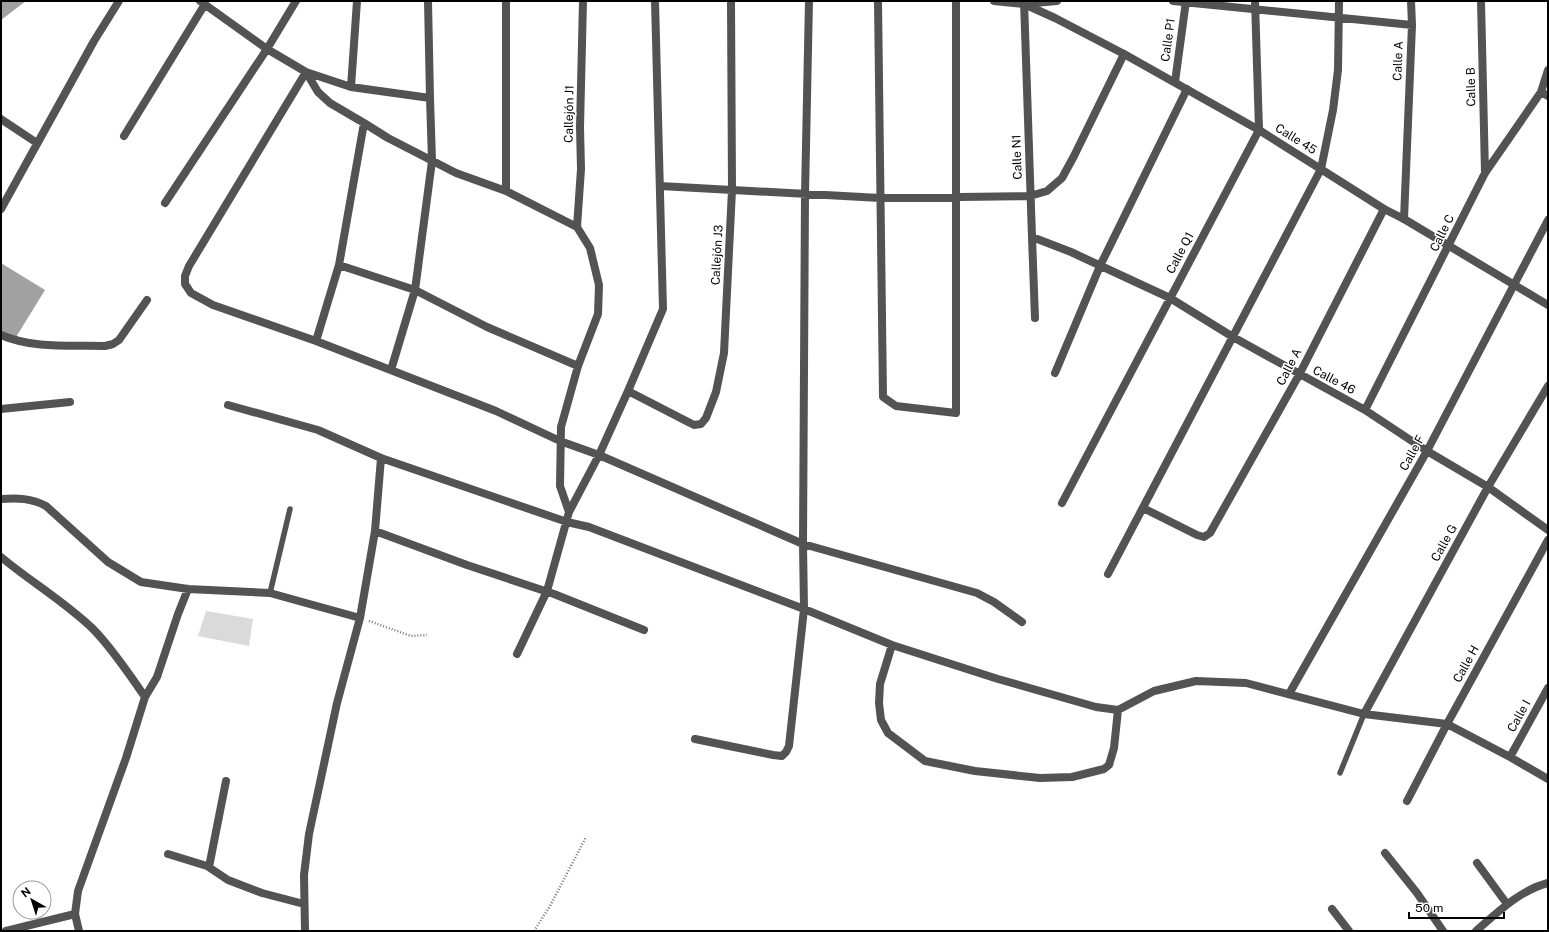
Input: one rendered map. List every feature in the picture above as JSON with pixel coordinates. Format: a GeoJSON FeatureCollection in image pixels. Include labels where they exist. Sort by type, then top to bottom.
{"type":"FeatureCollection","features":[{"type":"Feature","properties":{"kind":"street"},"geometry":{"type":"LineString","coordinates":[[1,209],[94,41],[119,1]]}},
{"type":"Feature","properties":{"kind":"street"},"geometry":{"type":"LineString","coordinates":[[165,203],[267,49],[296,1]]}},
{"type":"Feature","properties":{"kind":"street"},"geometry":{"type":"LineString","coordinates":[[351,87],[357,1]]}},
{"type":"Feature","properties":{"kind":"street"},"geometry":{"type":"LineString","coordinates":[[391,370],[415,290],[432,161],[428,1]]}},
{"type":"Feature","properties":{"kind":"street"},"geometry":{"type":"LineString","coordinates":[[506,1],[506,191]]}},
{"type":"Feature","properties":{"kind":"street","name":"Callejón J1"},"geometry":{"type":"LineString","coordinates":[[577,227],[581,169],[580,127],[583,1]]}},
{"type":"Feature","properties":{"kind":"street"},"geometry":{"type":"LineString","coordinates":[[517,654],[547,591],[570,512],[628,391],[663,309],[655,1]]}},
{"type":"Feature","properties":{"kind":"street","name":"Callejón J3"},"geometry":{"type":"LineString","coordinates":[[628,391],[694,425],[701,424],[706,418],[716,392],[724,352],[732,190],[732,1]]}},
{"type":"Feature","properties":{"kind":"street"},"geometry":{"type":"LineString","coordinates":[[695,739],[782,756],[789,746],[804,609],[805,194],[809,1]]}},
{"type":"Feature","properties":{"kind":"street"},"geometry":{"type":"LineString","coordinates":[[878,1],[883,397],[896,406],[956,413],[956,1]]}},
{"type":"Feature","properties":{"kind":"street"},"geometry":{"type":"LineString","coordinates":[[994,1],[1057,1]]}},
{"type":"Feature","properties":{"kind":"street"},"geometry":{"type":"LineString","coordinates":[[1173,1],[1255,5],[1339,17],[1412,25]]}},
{"type":"Feature","properties":{"kind":"street","name":"Calle P1"},"geometry":{"type":"LineString","coordinates":[[1175,82],[1186,1]]}},
{"type":"Feature","properties":{"kind":"street"},"geometry":{"type":"LineString","coordinates":[[1108,574],[1321,169],[1333,110],[1338,70],[1339,1]]}},
{"type":"Feature","properties":{"kind":"street","name":"Calle A"},"geometry":{"type":"LineString","coordinates":[[1404,218],[1412,25],[1411,1]]}},
{"type":"Feature","properties":{"kind":"street","name":"Calle B"},"geometry":{"type":"LineString","coordinates":[[1482,1],[1485,173]]}},
{"type":"Feature","properties":{"kind":"street"},"geometry":{"type":"LineString","coordinates":[[124,136],[203,2],[267,49],[306,72],[351,87],[430,98]]}},
{"type":"Feature","properties":{"kind":"street","name":"Calle 45"},"geometry":{"type":"LineString","coordinates":[[1024,2],[1124,54],[1259,130],[1384,209],[1404,218],[1548,305]]}},
{"type":"Feature","properties":{"kind":"street","name":"Calle N1"},"geometry":{"type":"LineString","coordinates":[[1024,2],[1035,318]]}},
{"type":"Feature","properties":{"kind":"street","name":"Calle Q1"},"geometry":{"type":"LineString","coordinates":[[1062,503],[1259,130],[1255,5]]}},
{"type":"Feature","properties":{"kind":"street"},"geometry":{"type":"LineString","coordinates":[[660,186],[880,198],[1030,196],[1047,191],[1062,178],[1124,54]]}},
{"type":"Feature","properties":{"kind":"street","name":"Calle C"},"geometry":{"type":"LineString","coordinates":[[1365,410],[1485,173],[1544,94],[1548,70]]}},
{"type":"Feature","properties":{"kind":"street"},"geometry":{"type":"LineString","coordinates":[[306,72],[318,92],[330,103],[388,138],[432,161],[456,173],[506,191],[577,227],[590,248],[599,286],[598,314],[578,366],[560,427],[560,486],[570,512]]}},
{"type":"Feature","properties":{"kind":"street"},"geometry":{"type":"LineString","coordinates":[[306,72],[188,266],[185,276],[185,284],[191,293],[213,305],[316,341],[496,411],[560,441],[598,455],[803,544],[977,593],[994,602],[1022,622]]}},
{"type":"Feature","properties":{"kind":"street"},"geometry":{"type":"LineString","coordinates":[[1055,373],[1100,266],[1187,89]]}},
{"type":"Feature","properties":{"kind":"street"},"geometry":{"type":"LineString","coordinates":[[1,119],[37,143]]}},
{"type":"Feature","properties":{"kind":"street"},"geometry":{"type":"LineString","coordinates":[[316,341],[339,265],[364,123]]}},
{"type":"Feature","properties":{"kind":"street","name":"Calle A"},"geometry":{"type":"LineString","coordinates":[[1143,508],[1197,535],[1204,537],[1210,533],[1299,375],[1384,209]]}},
{"type":"Feature","properties":{"kind":"street","name":"Calle F"},"geometry":{"type":"LineString","coordinates":[[1289,694],[1427,451],[1548,220]]}},
{"type":"Feature","properties":{"kind":"street"},"geometry":{"type":"LineString","coordinates":[[1032,237],[1100,266]]}},
{"type":"Feature","properties":{"kind":"street"},"geometry":{"type":"LineString","coordinates":[[339,265],[415,290],[487,327],[578,366]]}},
{"type":"Feature","properties":{"kind":"street","name":"Calle 46"},"geometry":{"type":"LineString","coordinates":[[1100,266],[1170,298],[1299,375],[1365,410],[1427,451],[1488,487],[1548,530]]}},
{"type":"Feature","properties":{"kind":"street"},"geometry":{"type":"LineString","coordinates":[[1,335],[32,344],[105,346],[113,344],[119,340],[147,300]]}},
{"type":"Feature","properties":{"kind":"street","name":"Calle G"},"geometry":{"type":"LineString","coordinates":[[1364,714],[1488,487],[1548,386]]}},
{"type":"Feature","properties":{"kind":"street"},"geometry":{"type":"LineString","coordinates":[[1,409],[70,402]]}},
{"type":"Feature","properties":{"kind":"street"},"geometry":{"type":"LineString","coordinates":[[228,404],[318,430],[381,458],[567,522],[589,527],[804,609],[892,645],[1006,681],[1096,707],[1118,710],[1154,691],[1196,681],[1246,683],[1364,714],[1447,724],[1548,779]]}},
{"type":"Feature","properties":{"kind":"street"},"geometry":{"type":"LineString","coordinates":[[305,931],[304,875],[309,834],[337,703],[360,618],[375,531],[381,458]]}},
{"type":"Feature","properties":{"kind":"street"},"geometry":{"type":"LineString","coordinates":[[1,499],[20,498],[35,500],[46,506],[108,562],[141,582],[188,589],[270,593],[360,618]]}},
{"type":"Feature","properties":{"kind":"street"},"geometry":{"type":"LineString","coordinates":[[375,531],[467,565],[547,591],[644,630]]}},
{"type":"Feature","properties":{"kind":"street","name":"Calle H"},"geometry":{"type":"LineString","coordinates":[[1407,801],[1447,724],[1548,541]]}},
{"type":"Feature","properties":{"kind":"street"},"geometry":{"type":"LineString","coordinates":[[1,557],[93,629],[129,673],[144,697]]}},
{"type":"Feature","properties":{"kind":"street"},"geometry":{"type":"LineString","coordinates":[[79,931],[75,914],[78,891],[126,758],[144,697],[157,677],[188,589]]}},
{"type":"Feature","properties":{"kind":"street"},"geometry":{"type":"LineString","coordinates":[[892,645],[880,684],[879,703],[881,720],[888,732],[925,761],[975,771],[1040,778],[1072,777],[1104,769],[1109,765],[1114,748],[1118,710]]}},
{"type":"Feature","properties":{"kind":"street","name":"Calle I"},"geometry":{"type":"LineString","coordinates":[[1510,757],[1548,688]]}},
{"type":"Feature","properties":{"kind":"street"},"geometry":{"type":"LineString","coordinates":[[209,867],[226,782]]}},
{"type":"Feature","properties":{"kind":"street"},"geometry":{"type":"LineString","coordinates":[[1385,853],[1417,892],[1443,931]]}},
{"type":"Feature","properties":{"kind":"street"},"geometry":{"type":"LineString","coordinates":[[168,854],[209,867],[228,880],[262,893],[304,904]]}},
{"type":"Feature","properties":{"kind":"street"},"geometry":{"type":"LineString","coordinates":[[1477,863],[1507,904]]}},
{"type":"Feature","properties":{"kind":"street"},"geometry":{"type":"LineString","coordinates":[[1476,931],[1507,904],[1539,885],[1548,883]]}},
{"type":"Feature","properties":{"kind":"street"},"geometry":{"type":"LineString","coordinates":[[1332,909],[1349,931]]}},
{"type":"Feature","properties":{"kind":"street"},"geometry":{"type":"LineString","coordinates":[[6,931],[75,914]]}},
{"type":"Feature","properties":{"kind":"lane"},"geometry":{"type":"LineString","coordinates":[[270,593],[290,509]]}},
{"type":"Feature","properties":{"kind":"lane"},"geometry":{"type":"LineString","coordinates":[[1340,773],[1364,714]]}},
{"type":"Feature","properties":{"kind":"path"},"geometry":{"type":"LineString","coordinates":[[360,618],[411,636],[426,635]]}},
{"type":"Feature","properties":{"kind":"path"},"geometry":{"type":"LineString","coordinates":[[534,931],[550,906],[586,837]]}},
{"type":"Feature","properties":{"kind":"shaded area"},"geometry":{"type":"Polygon","coordinates":[[[1,1],[26,1],[1,20],[1,1]]]}},
{"type":"Feature","properties":{"kind":"shaded area"},"geometry":{"type":"Polygon","coordinates":[[[1,263],[45,290],[13,342],[1,336],[1,263]]]}},
{"type":"Feature","properties":{"kind":"shaded area"},"geometry":{"type":"Polygon","coordinates":[[[206,611],[253,619],[249,646],[198,636],[206,611]]]}}]}
